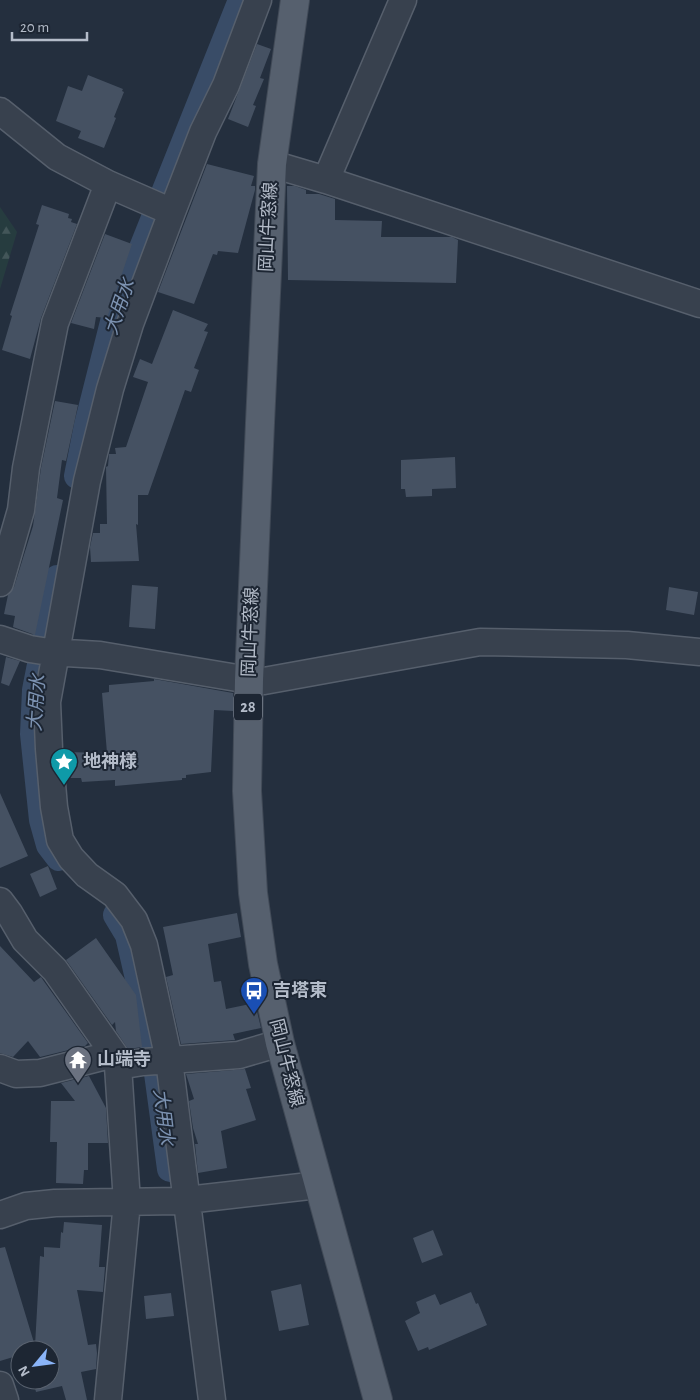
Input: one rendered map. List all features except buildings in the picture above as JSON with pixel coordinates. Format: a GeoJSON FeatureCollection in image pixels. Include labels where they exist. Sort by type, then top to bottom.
{"type":"FeatureCollection","features":[{"type":"Feature","properties":{"kind":"main road","name":"岡山牛窓線"},"geometry":{"type":"LineString","coordinates":[[295,0],[272,164],[249,680],[247,791],[253,893],[263,964],[280,1043],[378,1400]]}},
{"type":"Feature","properties":{"kind":"street"},"geometry":{"type":"LineString","coordinates":[[212,1400],[176,1200],[144,945],[134,920],[115,895],[87,875],[71,858],[60,840],[54,807],[47,702],[88,481],[110,389],[163,209],[226,85],[258,0]]}},
{"type":"Feature","properties":{"kind":"street"},"geometry":{"type":"LineString","coordinates":[[326,180],[403,0]]}},
{"type":"Feature","properties":{"kind":"street"},"geometry":{"type":"LineString","coordinates":[[0,111],[57,157],[108,184],[163,209]]}},
{"type":"Feature","properties":{"kind":"street"},"geometry":{"type":"LineString","coordinates":[[272,164],[326,180],[700,304]]}},
{"type":"Feature","properties":{"kind":"street"},"geometry":{"type":"LineString","coordinates":[[0,582],[21,510],[26,468],[55,323],[108,184]]}},
{"type":"Feature","properties":{"kind":"street"},"geometry":{"type":"LineString","coordinates":[[0,639],[30,649],[100,654],[264,681],[480,642],[627,645],[700,652]]}},
{"type":"Feature","properties":{"kind":"street"},"geometry":{"type":"LineString","coordinates":[[0,901],[9,912],[25,940],[55,970],[116,1060],[127,1202],[118,1313],[108,1400]]}},
{"type":"Feature","properties":{"kind":"street"},"geometry":{"type":"LineString","coordinates":[[0,1068],[16,1074],[40,1073],[116,1060],[158,1061],[239,1055],[280,1043]]}},
{"type":"Feature","properties":{"kind":"street"},"geometry":{"type":"LineString","coordinates":[[0,1215],[26,1206],[55,1203],[176,1200],[318,1185]]}},
{"type":"Feature","properties":{"kind":"street"},"geometry":{"type":"LineString","coordinates":[[0,1385],[5,1400]]}},
{"type":"Feature","properties":{"kind":"green space"},"geometry":{"type":"Polygon","coordinates":[[[0,207],[17,232],[0,289],[0,207]]]}},
{"type":"Feature","properties":{"kind":"waterway","name":"大用水"},"geometry":{"type":"LineString","coordinates":[[77,476],[87,425],[114,318],[241,0]]}},
{"type":"Feature","properties":{"kind":"waterway","name":"大用水"},"geometry":{"type":"LineString","coordinates":[[57,578],[35,690],[33,734],[42,820],[49,845],[59,858]]}},
{"type":"Feature","properties":{"kind":"waterway","name":"大用水"},"geometry":{"type":"LineString","coordinates":[[116,915],[128,935],[153,1044],[170,1169]]}},
{"type":"Feature","properties":{"kind":"place","name":"地神様"},"geometry":{"type":"Point","coordinates":[64,786]}},
{"type":"Feature","properties":{"kind":"place","name":"吉塔東"},"geometry":{"type":"Point","coordinates":[254,1015]}},
{"type":"Feature","properties":{"kind":"place","name":"山端寺"},"geometry":{"type":"Point","coordinates":[78,1084]}}]}
